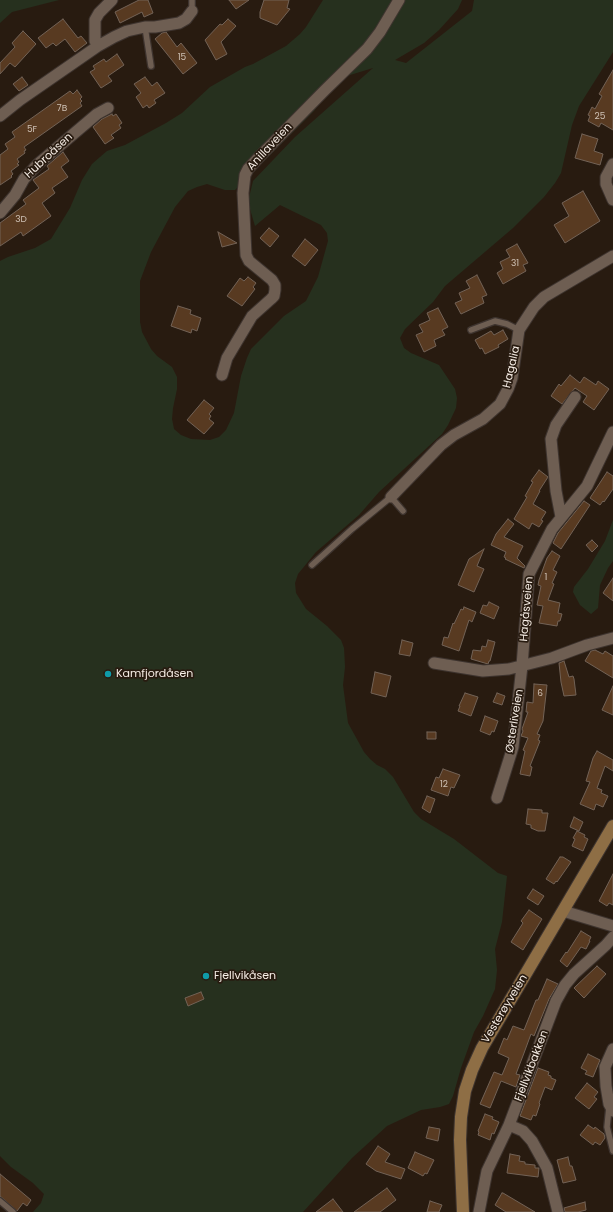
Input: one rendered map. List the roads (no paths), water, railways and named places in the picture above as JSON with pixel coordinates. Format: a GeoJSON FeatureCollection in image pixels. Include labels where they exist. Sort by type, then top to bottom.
{"type":"FeatureCollection","features":[{"type":"Feature","properties":{"kind":"main road","name":"Vesterøyveien"},"geometry":{"type":"LineString","coordinates":[[463,1212],[460,1116],[465,1091],[472,1070],[482,1048],[613,826]]}},
{"type":"Feature","properties":{"kind":"street"},"geometry":{"type":"LineString","coordinates":[[98,46],[94,33],[96,20],[99,13],[112,0]]}},
{"type":"Feature","properties":{"kind":"street","name":"Anillaveien"},"geometry":{"type":"LineString","coordinates":[[222,375],[227,358],[252,316],[271,300],[274,296],[275,290],[275,285],[272,280],[250,261],[246,255],[243,193],[245,175],[248,169],[261,155],[367,49],[380,32],[399,0]]}},
{"type":"Feature","properties":{"kind":"street"},"geometry":{"type":"LineString","coordinates":[[0,116],[10,107],[98,46],[127,31],[145,27],[179,23],[186,19],[192,6]]}},
{"type":"Feature","properties":{"kind":"street","name":"Hubroåsen"},"geometry":{"type":"LineString","coordinates":[[0,213],[9,204],[24,179],[38,164],[97,114],[108,108]]}},
{"type":"Feature","properties":{"kind":"street"},"geometry":{"type":"LineString","coordinates":[[613,164],[606,177],[606,184],[613,200]]}},
{"type":"Feature","properties":{"kind":"street","name":"Hagalia"},"geometry":{"type":"LineString","coordinates":[[390,497],[441,445],[454,435],[483,419],[500,404],[512,378],[519,330],[534,307],[544,297],[613,256]]}},
{"type":"Feature","properties":{"kind":"street"},"geometry":{"type":"LineString","coordinates":[[561,517],[556,491],[551,439],[556,425],[575,397]]}},
{"type":"Feature","properties":{"kind":"street","name":"Hagåsveien"},"geometry":{"type":"LineString","coordinates":[[522,666],[529,574],[552,529],[588,486],[613,432]]}},
{"type":"Feature","properties":{"kind":"street"},"geometry":{"type":"LineString","coordinates":[[434,664],[483,671],[509,670],[613,638]]}},
{"type":"Feature","properties":{"kind":"street","name":"Østerliveien"},"geometry":{"type":"LineString","coordinates":[[497,798],[513,747],[522,666]]}},
{"type":"Feature","properties":{"kind":"street"},"geometry":{"type":"LineString","coordinates":[[563,911],[613,926]]}},
{"type":"Feature","properties":{"kind":"street","name":"Fjellvikbakken"},"geometry":{"type":"LineString","coordinates":[[479,1212],[487,1171],[509,1125],[559,996],[565,985],[574,974],[613,937]]}},
{"type":"Feature","properties":{"kind":"street"},"geometry":{"type":"LineString","coordinates":[[611,1108],[605,1067],[613,1049]]}},
{"type":"Feature","properties":{"kind":"street"},"geometry":{"type":"LineString","coordinates":[[509,1125],[523,1131],[532,1141],[547,1168],[558,1212]]}},
{"type":"Feature","properties":{"kind":"lane"},"geometry":{"type":"LineString","coordinates":[[145,27],[151,66]]}},
{"type":"Feature","properties":{"kind":"lane"},"geometry":{"type":"LineString","coordinates":[[471,330],[495,321],[508,324],[519,330]]}},
{"type":"Feature","properties":{"kind":"lane"},"geometry":{"type":"LineString","coordinates":[[312,565],[390,497],[403,511]]}},
{"type":"Feature","properties":{"kind":"lane"},"geometry":{"type":"LineString","coordinates":[[611,1108],[607,1127],[613,1151]]}},
{"type":"Feature","properties":{"kind":"lane"},"geometry":{"type":"LineString","coordinates":[[0,1201],[14,1212]]}},
{"type":"Feature","properties":{"kind":"place","name":"Kamfjordåsen"},"geometry":{"type":"Point","coordinates":[108,674]}},
{"type":"Feature","properties":{"kind":"place","name":"Fjellvikåsen"},"geometry":{"type":"Point","coordinates":[206,976]}}]}
